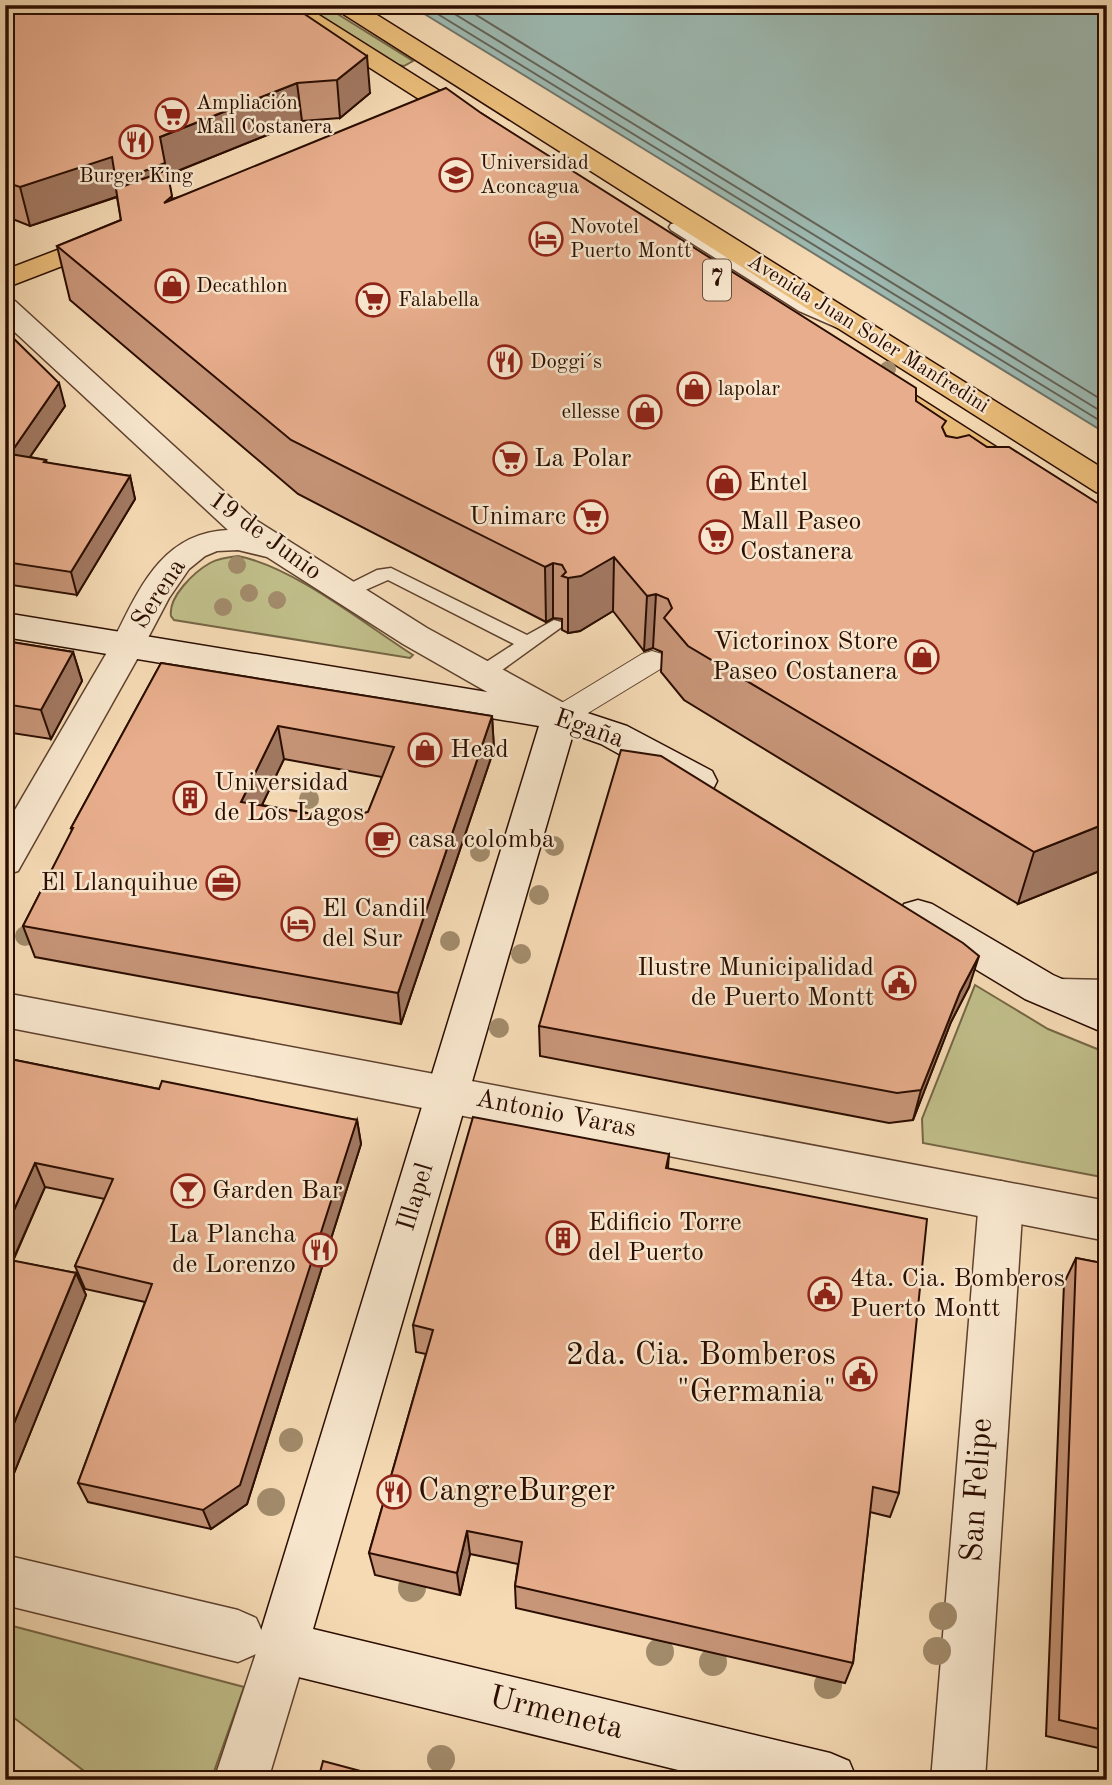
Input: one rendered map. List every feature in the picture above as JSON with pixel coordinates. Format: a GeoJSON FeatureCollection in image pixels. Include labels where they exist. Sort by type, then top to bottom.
{"type":"FeatureCollection","features":[{"type":"Feature","properties":{"kind":"main road"},"geometry":{"type":"LineString","coordinates":[[288,5],[491,134]]}},
{"type":"Feature","properties":{"kind":"main road","name":"Avenida Juan Soler Manfredini"},"geometry":{"type":"LineString","coordinates":[[345,5],[1107,485]]}},
{"type":"Feature","properties":{"kind":"main road"},"geometry":{"type":"LineString","coordinates":[[416,116],[481,90]]}},
{"type":"Feature","properties":{"kind":"main road"},"geometry":{"type":"LineString","coordinates":[[5,280],[132,229]]}},
{"type":"Feature","properties":{"kind":"main road","name":"Avenida Juan Soler Manfredini"},"geometry":{"type":"LineString","coordinates":[[664,233],[802,335]]}},
{"type":"Feature","properties":{"kind":"main road","name":"Avenida Juan Soler Manfredini"},"geometry":{"type":"LineString","coordinates":[[882,387],[979,463],[1025,480]]}},
{"type":"Feature","properties":{"kind":"street","name":"19 de Junio"},"geometry":{"type":"LineString","coordinates":[[5,307],[215,501],[273,547],[415,636],[560,717]]}},
{"type":"Feature","properties":{"kind":"street","name":"Serena"},"geometry":{"type":"LineString","coordinates":[[5,861],[166,575],[189,549],[204,542],[234,538],[273,547]]}},
{"type":"Feature","properties":{"kind":"street","name":"Egaña"},"geometry":{"type":"LineString","coordinates":[[5,625],[560,717],[614,735],[728,798]]}},
{"type":"Feature","properties":{"kind":"street"},"geometry":{"type":"LineString","coordinates":[[560,717],[652,661]]}},
{"type":"Feature","properties":{"kind":"street","name":"Illapel"},"geometry":{"type":"LineString","coordinates":[[241,1780],[260,1642],[448,1093],[560,717]]}},
{"type":"Feature","properties":{"kind":"street"},"geometry":{"type":"LineString","coordinates":[[888,897],[1039,986],[1107,1017]]}},
{"type":"Feature","properties":{"kind":"street","name":"Antonio Varas"},"geometry":{"type":"LineString","coordinates":[[5,1010],[1107,1221]]}},
{"type":"Feature","properties":{"kind":"street","name":"San Felipe"},"geometry":{"type":"LineString","coordinates":[[958,1780],[1001,1200]]}},
{"type":"Feature","properties":{"kind":"street","name":"Urmeneta"},"geometry":{"type":"LineString","coordinates":[[5,1580],[830,1780]]}},
{"type":"Feature","properties":{"kind":"lane"},"geometry":{"type":"LineString","coordinates":[[664,233],[804,308],[867,332]]}},
{"type":"Feature","properties":{"kind":"lane"},"geometry":{"type":"LineString","coordinates":[[345,593],[383,574],[391,574],[527,643]]}},
{"type":"Feature","properties":{"kind":"lane"},"geometry":{"type":"LineString","coordinates":[[484,673],[554,626]]}},
{"type":"Feature","properties":{"kind":"lane"},"geometry":{"type":"LineString","coordinates":[[1039,986],[1107,989]]}},
{"type":"Feature","properties":{"kind":"shaded area"},"geometry":{"type":"Polygon","coordinates":[[[303,5],[323,5],[413,61],[404,66],[398,65],[303,5]]]}},
{"type":"Feature","properties":{"kind":"shaded area"},"geometry":{"type":"Polygon","coordinates":[[[238,556],[260,562],[305,584],[413,655],[410,658],[174,620],[171,609],[174,601],[190,579],[213,561],[238,556]]]}},
{"type":"Feature","properties":{"kind":"shaded area"},"geometry":{"type":"Polygon","coordinates":[[[975,985],[1048,1029],[1107,1053],[1107,1178],[923,1143],[922,1119],[975,985]]]}},
{"type":"Feature","properties":{"kind":"shaded area"},"geometry":{"type":"Polygon","coordinates":[[[5,1624],[244,1687],[211,1780],[96,1780],[5,1711],[5,1624]]]}},
{"type":"Feature","properties":{"kind":"water"},"geometry":{"type":"Polygon","coordinates":[[[410,5],[1107,5],[1107,434],[410,5]]]}},
{"type":"Feature","properties":{"kind":"building","name":"Ampliación Mall Costanera"},"geometry":{"type":"Polygon","coordinates":[[[5,5],[291,5],[367,56],[337,80],[297,83],[160,137],[165,163],[116,182],[112,157],[20,187],[5,182],[5,5]]]}},
{"type":"Feature","properties":{"kind":"building","name":"Mall Paseo Costanera"},"geometry":{"type":"Polygon","coordinates":[[[446,88],[481,113],[916,388],[916,401],[946,421],[942,427],[946,436],[957,438],[969,435],[987,447],[1009,447],[1107,509],[1107,823],[1034,852],[688,646],[664,618],[672,608],[668,599],[656,594],[647,596],[614,557],[581,576],[562,576],[566,572],[562,565],[553,563],[545,567],[291,440],[57,246],[121,220],[116,189],[167,170],[172,196],[164,203],[446,88]]]}},
{"type":"Feature","properties":{"kind":"building"},"geometry":{"type":"Polygon","coordinates":[[[5,330],[59,383],[10,454],[130,476],[71,572],[5,562],[5,330]]]}},
{"type":"Feature","properties":{"kind":"building"},"geometry":{"type":"Polygon","coordinates":[[[5,641],[73,652],[41,710],[5,704],[5,641]]]}},
{"type":"Feature","properties":{"kind":"building"},"geometry":{"type":"Polygon","coordinates":[[[161,663],[492,716],[398,993],[23,926],[71,828],[161,663]],[[278,726],[241,802],[342,819],[368,812],[394,747],[278,726]]]}},
{"type":"Feature","properties":{"kind":"building"},"geometry":{"type":"Polygon","coordinates":[[[621,750],[661,756],[963,943],[979,956],[960,992],[921,1090],[897,1093],[539,1026],[621,750]]]}},
{"type":"Feature","properties":{"kind":"building"},"geometry":{"type":"Polygon","coordinates":[[[5,1058],[159,1089],[162,1081],[357,1120],[240,1485],[203,1510],[78,1483],[152,1284],[75,1266],[113,1179],[35,1163],[5,1230],[5,1058]]]}},
{"type":"Feature","properties":{"kind":"building"},"geometry":{"type":"Polygon","coordinates":[[[473,1117],[669,1154],[666,1168],[927,1219],[899,1493],[873,1487],[853,1663],[515,1586],[522,1542],[467,1531],[457,1573],[369,1553],[433,1330],[413,1325],[473,1117]]]}},
{"type":"Feature","properties":{"kind":"building"},"geometry":{"type":"Polygon","coordinates":[[[1076,1258],[1107,1264],[1107,1731],[1059,1720],[1076,1258]]]}},
{"type":"Feature","properties":{"kind":"building"},"geometry":{"type":"Polygon","coordinates":[[[5,1259],[76,1273],[5,1445],[5,1259]]]}},
{"type":"Feature","properties":{"kind":"building"},"geometry":{"type":"Polygon","coordinates":[[[323,1761],[394,1780],[318,1780],[323,1761]]]}},
{"type":"Feature","properties":{"kind":"place","name":"Ampliación Mall Costanera"},"geometry":{"type":"Point","coordinates":[172,115]}},
{"type":"Feature","properties":{"kind":"place","name":"Burger King"},"geometry":{"type":"Point","coordinates":[136,142]}},
{"type":"Feature","properties":{"kind":"place","name":"Universidad Aconcagua"},"geometry":{"type":"Point","coordinates":[456,175]}},
{"type":"Feature","properties":{"kind":"place","name":"Novotel Puerto Montt"},"geometry":{"type":"Point","coordinates":[546,239]}},
{"type":"Feature","properties":{"kind":"place","name":"Decathlon"},"geometry":{"type":"Point","coordinates":[172,286]}},
{"type":"Feature","properties":{"kind":"place","name":"Falabella"},"geometry":{"type":"Point","coordinates":[373,300]}},
{"type":"Feature","properties":{"kind":"place","name":"Doggi´s"},"geometry":{"type":"Point","coordinates":[505,362]}},
{"type":"Feature","properties":{"kind":"place","name":"lapolar"},"geometry":{"type":"Point","coordinates":[694,389]}},
{"type":"Feature","properties":{"kind":"place","name":"ellesse"},"geometry":{"type":"Point","coordinates":[645,412]}},
{"type":"Feature","properties":{"kind":"place","name":"La Polar"},"geometry":{"type":"Point","coordinates":[510,459]}},
{"type":"Feature","properties":{"kind":"place","name":"Entel"},"geometry":{"type":"Point","coordinates":[724,483]}},
{"type":"Feature","properties":{"kind":"place","name":"Unimarc"},"geometry":{"type":"Point","coordinates":[591,517]}},
{"type":"Feature","properties":{"kind":"place","name":"Mall Paseo Costanera"},"geometry":{"type":"Point","coordinates":[716,537]}},
{"type":"Feature","properties":{"kind":"place","name":"Victorinox Store Paseo Costanera"},"geometry":{"type":"Point","coordinates":[922,657]}},
{"type":"Feature","properties":{"kind":"place","name":"Head"},"geometry":{"type":"Point","coordinates":[425,750]}},
{"type":"Feature","properties":{"kind":"place","name":"Universidad de Los Lagos"},"geometry":{"type":"Point","coordinates":[190,798]}},
{"type":"Feature","properties":{"kind":"place","name":"casa colomba"},"geometry":{"type":"Point","coordinates":[383,840]}},
{"type":"Feature","properties":{"kind":"place","name":"El Llanquihue"},"geometry":{"type":"Point","coordinates":[223,883]}},
{"type":"Feature","properties":{"kind":"place","name":"El Candil del Sur"},"geometry":{"type":"Point","coordinates":[298,924]}},
{"type":"Feature","properties":{"kind":"place","name":"Ilustre Municipalidad de Puerto Montt"},"geometry":{"type":"Point","coordinates":[899,983]}},
{"type":"Feature","properties":{"kind":"place","name":"Garden Bar"},"geometry":{"type":"Point","coordinates":[188,1191]}},
{"type":"Feature","properties":{"kind":"place","name":"Edificio Torre del Puerto"},"geometry":{"type":"Point","coordinates":[563,1238]}},
{"type":"Feature","properties":{"kind":"place","name":"La Plancha de Lorenzo"},"geometry":{"type":"Point","coordinates":[320,1250]}},
{"type":"Feature","properties":{"kind":"place","name":"4ta. Cia. Bomberos Puerto Montt"},"geometry":{"type":"Point","coordinates":[825,1294]}},
{"type":"Feature","properties":{"kind":"place","name":"2da. Cia. Bomberos \"Germania\""},"geometry":{"type":"Point","coordinates":[860,1374]}},
{"type":"Feature","properties":{"kind":"place","name":"CangreBurger"},"geometry":{"type":"Point","coordinates":[394,1492]}}]}
